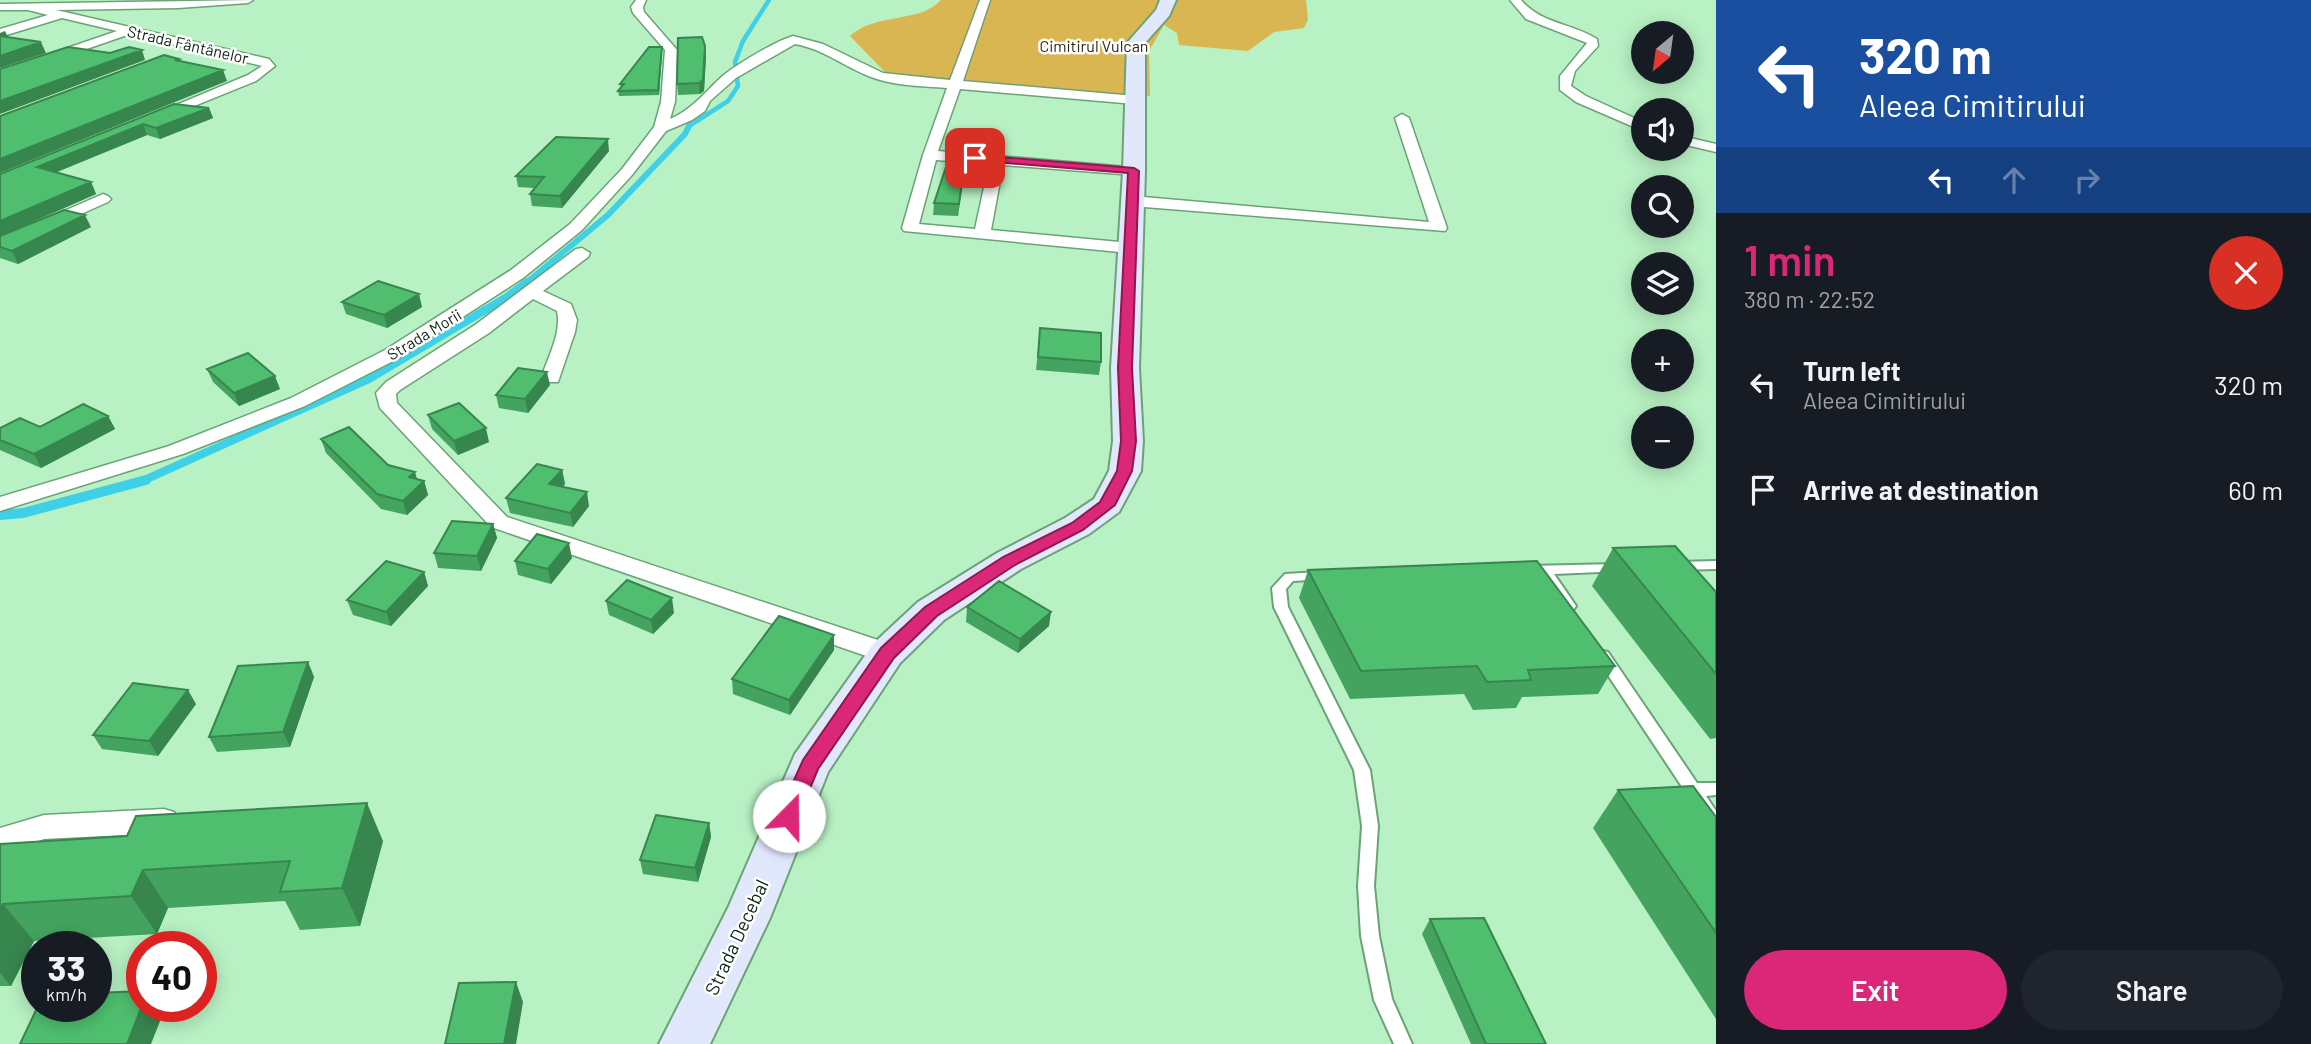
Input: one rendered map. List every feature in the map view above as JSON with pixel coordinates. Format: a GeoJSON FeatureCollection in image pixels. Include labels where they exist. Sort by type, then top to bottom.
{"type":"FeatureCollection","features":[{"type":"Feature","properties":{"kind":"street"},"geometry":{"type":"LineString","coordinates":[[5,7],[29,3],[178,5],[248,0]]}},
{"type":"Feature","properties":{"kind":"street","name":"Strada Morii"},"geometry":{"type":"LineString","coordinates":[[0,504],[176,450],[405,361],[517,274],[576,227],[627,172],[661,128],[668,102],[671,50],[639,13],[637,7],[641,0]]}},
{"type":"Feature","properties":{"kind":"street"},"geometry":{"type":"LineString","coordinates":[[985,0],[930,155],[911,229],[1130,248]]}},
{"type":"Feature","properties":{"kind":"street","name":"Strada Decebal"},"geometry":{"type":"LineString","coordinates":[[689,1040],[747,918],[810,765],[887,653],[931,611],[1009,561],[1077,526],[1107,505],[1125,471],[1128,441],[1125,368],[1136,43],[1142,30],[1165,11],[1168,0]]}},
{"type":"Feature","properties":{"kind":"street"},"geometry":{"type":"LineString","coordinates":[[1515,0],[1530,17],[1582,35],[1592,42],[1592,46],[1569,71],[1564,81],[1569,91],[1631,121]]}},
{"type":"Feature","properties":{"kind":"street","name":"Strada Fântânelor"},"geometry":{"type":"LineString","coordinates":[[29,3],[59,15],[269,65],[252,78],[149,119]]}},
{"type":"Feature","properties":{"kind":"street"},"geometry":{"type":"LineString","coordinates":[[0,33],[59,15]]}},
{"type":"Feature","properties":{"kind":"street"},"geometry":{"type":"LineString","coordinates":[[0,75],[127,30]]}},
{"type":"Feature","properties":{"kind":"street"},"geometry":{"type":"LineString","coordinates":[[661,128],[700,108],[705,99],[732,75],[793,40],[817,46],[880,76],[1135,100]]}},
{"type":"Feature","properties":{"kind":"street"},"geometry":{"type":"LineString","coordinates":[[174,57],[199,47]]}},
{"type":"Feature","properties":{"kind":"street"},"geometry":{"type":"LineString","coordinates":[[930,155],[997,160],[1133,186],[1439,228],[1402,118]]}},
{"type":"Feature","properties":{"kind":"street"},"geometry":{"type":"LineString","coordinates":[[1694,143],[1716,148]]}},
{"type":"Feature","properties":{"kind":"street"},"geometry":{"type":"LineString","coordinates":[[982,234],[997,160]]}},
{"type":"Feature","properties":{"kind":"street"},"geometry":{"type":"LineString","coordinates":[[0,245],[103,200]]}},
{"type":"Feature","properties":{"kind":"street"},"geometry":{"type":"LineString","coordinates":[[582,253],[532,292],[405,361],[393,386],[386,393],[387,404],[499,522],[887,653]]}},
{"type":"Feature","properties":{"kind":"street"},"geometry":{"type":"LineString","coordinates":[[532,292],[565,308],[568,320],[551,378]]}},
{"type":"Feature","properties":{"kind":"street"},"geometry":{"type":"LineString","coordinates":[[0,841],[44,827],[197,819]]}},
{"type":"Feature","properties":{"kind":"lane"},"geometry":{"type":"LineString","coordinates":[[1663,566],[1716,565]]}},
{"type":"Feature","properties":{"kind":"lane"},"geometry":{"type":"LineString","coordinates":[[1518,570],[1637,567]]}},
{"type":"Feature","properties":{"kind":"lane"},"geometry":{"type":"LineString","coordinates":[[1545,570],[1576,616]]}},
{"type":"Feature","properties":{"kind":"lane"},"geometry":{"type":"LineString","coordinates":[[1331,576],[1290,577],[1279,589],[1281,607],[1362,770],[1370,826],[1366,886],[1370,936],[1383,1000],[1403,1044]]}},
{"type":"Feature","properties":{"kind":"lane"},"geometry":{"type":"LineString","coordinates":[[1592,639],[1716,824]]}},
{"type":"Feature","properties":{"kind":"lane"},"geometry":{"type":"LineString","coordinates":[[1692,790],[1716,789]]}},
{"type":"Feature","properties":{"kind":"green space","name":"Cimitirul Vulcan"},"geometry":{"type":"Polygon","coordinates":[[[941,0],[1306,0],[1308,20],[1304,28],[1274,32],[1248,51],[1179,45],[1177,33],[1164,25],[1149,51],[1150,96],[894,77],[885,72],[850,36],[872,24],[921,12],[941,0]]]}},
{"type":"Feature","properties":{"kind":"building"},"geometry":{"type":"Polygon","coordinates":[[[0,36],[41,42],[0,56],[0,36]]]}},
{"type":"Feature","properties":{"kind":"building"},"geometry":{"type":"Polygon","coordinates":[[[702,37],[705,46],[703,80],[699,83],[677,84],[678,38],[702,37]]]}},
{"type":"Feature","properties":{"kind":"building"},"geometry":{"type":"Polygon","coordinates":[[[68,47],[110,53],[129,47],[142,50],[0,101],[0,69],[68,47]]]}},
{"type":"Feature","properties":{"kind":"building"},"geometry":{"type":"Polygon","coordinates":[[[649,47],[662,47],[658,90],[618,91],[624,84],[620,84],[649,47]]]}},
{"type":"Feature","properties":{"kind":"building"},"geometry":{"type":"Polygon","coordinates":[[[164,55],[179,59],[175,60],[223,70],[0,159],[0,116],[164,55]]]}},
{"type":"Feature","properties":{"kind":"building"},"geometry":{"type":"Polygon","coordinates":[[[174,104],[209,108],[156,128],[143,124],[37,167],[91,182],[0,221],[0,174],[174,104]]]}},
{"type":"Feature","properties":{"kind":"building"},"geometry":{"type":"Polygon","coordinates":[[[556,137],[608,139],[560,196],[530,194],[544,177],[516,176],[556,137]]]}},
{"type":"Feature","properties":{"kind":"building"},"geometry":{"type":"Polygon","coordinates":[[[951,152],[966,153],[959,204],[934,203],[951,152]]]}},
{"type":"Feature","properties":{"kind":"building"},"geometry":{"type":"Polygon","coordinates":[[[64,210],[85,215],[12,251],[0,247],[0,236],[64,210]]]}},
{"type":"Feature","properties":{"kind":"building"},"geometry":{"type":"Polygon","coordinates":[[[378,281],[419,294],[384,315],[342,302],[378,281]]]}},
{"type":"Feature","properties":{"kind":"building"},"geometry":{"type":"Polygon","coordinates":[[[1040,328],[1101,333],[1101,362],[1038,357],[1040,328]]]}},
{"type":"Feature","properties":{"kind":"building"},"geometry":{"type":"Polygon","coordinates":[[[248,353],[275,376],[234,393],[207,369],[248,353]]]}},
{"type":"Feature","properties":{"kind":"building"},"geometry":{"type":"Polygon","coordinates":[[[518,368],[547,372],[525,399],[496,395],[518,368]]]}},
{"type":"Feature","properties":{"kind":"building"},"geometry":{"type":"Polygon","coordinates":[[[459,403],[486,428],[454,441],[428,415],[459,403]]]}},
{"type":"Feature","properties":{"kind":"building"},"geometry":{"type":"Polygon","coordinates":[[[83,404],[108,416],[34,454],[0,440],[0,428],[20,418],[40,427],[83,404]]]}},
{"type":"Feature","properties":{"kind":"building"},"geometry":{"type":"Polygon","coordinates":[[[349,427],[388,465],[415,472],[409,477],[424,481],[403,501],[377,494],[321,439],[349,427]]]}},
{"type":"Feature","properties":{"kind":"building"},"geometry":{"type":"Polygon","coordinates":[[[537,464],[562,470],[549,484],[587,492],[570,513],[506,498],[537,464]]]}},
{"type":"Feature","properties":{"kind":"building"},"geometry":{"type":"Polygon","coordinates":[[[452,521],[493,524],[477,556],[434,553],[452,521]]]}},
{"type":"Feature","properties":{"kind":"building"},"geometry":{"type":"Polygon","coordinates":[[[537,534],[569,543],[548,569],[515,561],[537,534]]]}},
{"type":"Feature","properties":{"kind":"building"},"geometry":{"type":"Polygon","coordinates":[[[1675,546],[1716,592],[1716,674],[1613,548],[1675,546]]]}},
{"type":"Feature","properties":{"kind":"building"},"geometry":{"type":"Polygon","coordinates":[[[386,561],[424,572],[386,612],[347,600],[386,561]]]}},
{"type":"Feature","properties":{"kind":"building"},"geometry":{"type":"Polygon","coordinates":[[[1537,561],[1615,666],[1528,670],[1531,680],[1487,682],[1477,666],[1361,671],[1308,570],[1537,561]]]}},
{"type":"Feature","properties":{"kind":"building"},"geometry":{"type":"Polygon","coordinates":[[[627,580],[672,598],[651,620],[606,601],[627,580]]]}},
{"type":"Feature","properties":{"kind":"building"},"geometry":{"type":"Polygon","coordinates":[[[999,581],[1051,612],[1020,639],[967,607],[999,581]]]}},
{"type":"Feature","properties":{"kind":"building"},"geometry":{"type":"Polygon","coordinates":[[[779,616],[834,635],[789,700],[732,679],[779,616]]]}},
{"type":"Feature","properties":{"kind":"building"},"geometry":{"type":"Polygon","coordinates":[[[308,662],[283,732],[209,737],[238,666],[308,662]]]}},
{"type":"Feature","properties":{"kind":"building"},"geometry":{"type":"Polygon","coordinates":[[[133,683],[188,690],[149,741],[93,735],[133,683]]]}},
{"type":"Feature","properties":{"kind":"building"},"geometry":{"type":"Polygon","coordinates":[[[1693,786],[1716,817],[1716,933],[1618,790],[1693,786]]]}},
{"type":"Feature","properties":{"kind":"building"},"geometry":{"type":"Polygon","coordinates":[[[367,803],[342,888],[280,892],[290,861],[143,870],[131,896],[3,904],[0,909],[0,844],[127,836],[136,816],[367,803]]]}},
{"type":"Feature","properties":{"kind":"building"},"geometry":{"type":"Polygon","coordinates":[[[656,815],[709,823],[695,868],[640,860],[656,815]]]}},
{"type":"Feature","properties":{"kind":"building"},"geometry":{"type":"Polygon","coordinates":[[[1484,918],[1546,1044],[1486,1044],[1430,919],[1484,918]]]}},
{"type":"Feature","properties":{"kind":"building"},"geometry":{"type":"Polygon","coordinates":[[[516,982],[504,1044],[445,1044],[459,983],[516,982]]]}},
{"type":"Feature","properties":{"kind":"building"},"geometry":{"type":"Polygon","coordinates":[[[112,992],[126,992],[126,1022],[136,1022],[127,1044],[20,1044],[30,1022],[112,1022],[112,992]]]}},
{"type":"Feature","properties":{"kind":"waterway"},"geometry":{"type":"LineString","coordinates":[[689,126],[728,101],[738,86],[735,62],[743,41],[769,0]]}},
{"type":"Feature","properties":{"kind":"waterway"},"geometry":{"type":"LineString","coordinates":[[525,284],[608,215],[685,134],[689,126]]}},
{"type":"Feature","properties":{"kind":"waterway"},"geometry":{"type":"LineString","coordinates":[[142,481],[369,379],[507,297],[527,282]]}},
{"type":"Feature","properties":{"kind":"waterway"},"geometry":{"type":"LineString","coordinates":[[0,515],[23,513],[142,481]]}},
{"type":"Feature","properties":{"kind":"route"},"geometry":{"type":"LineString","coordinates":[[789,816],[810,765],[887,653],[931,611],[1009,561],[1077,526],[1107,505],[1125,471],[1128,441],[1125,368],[1134,171],[975,158]]}}]}
